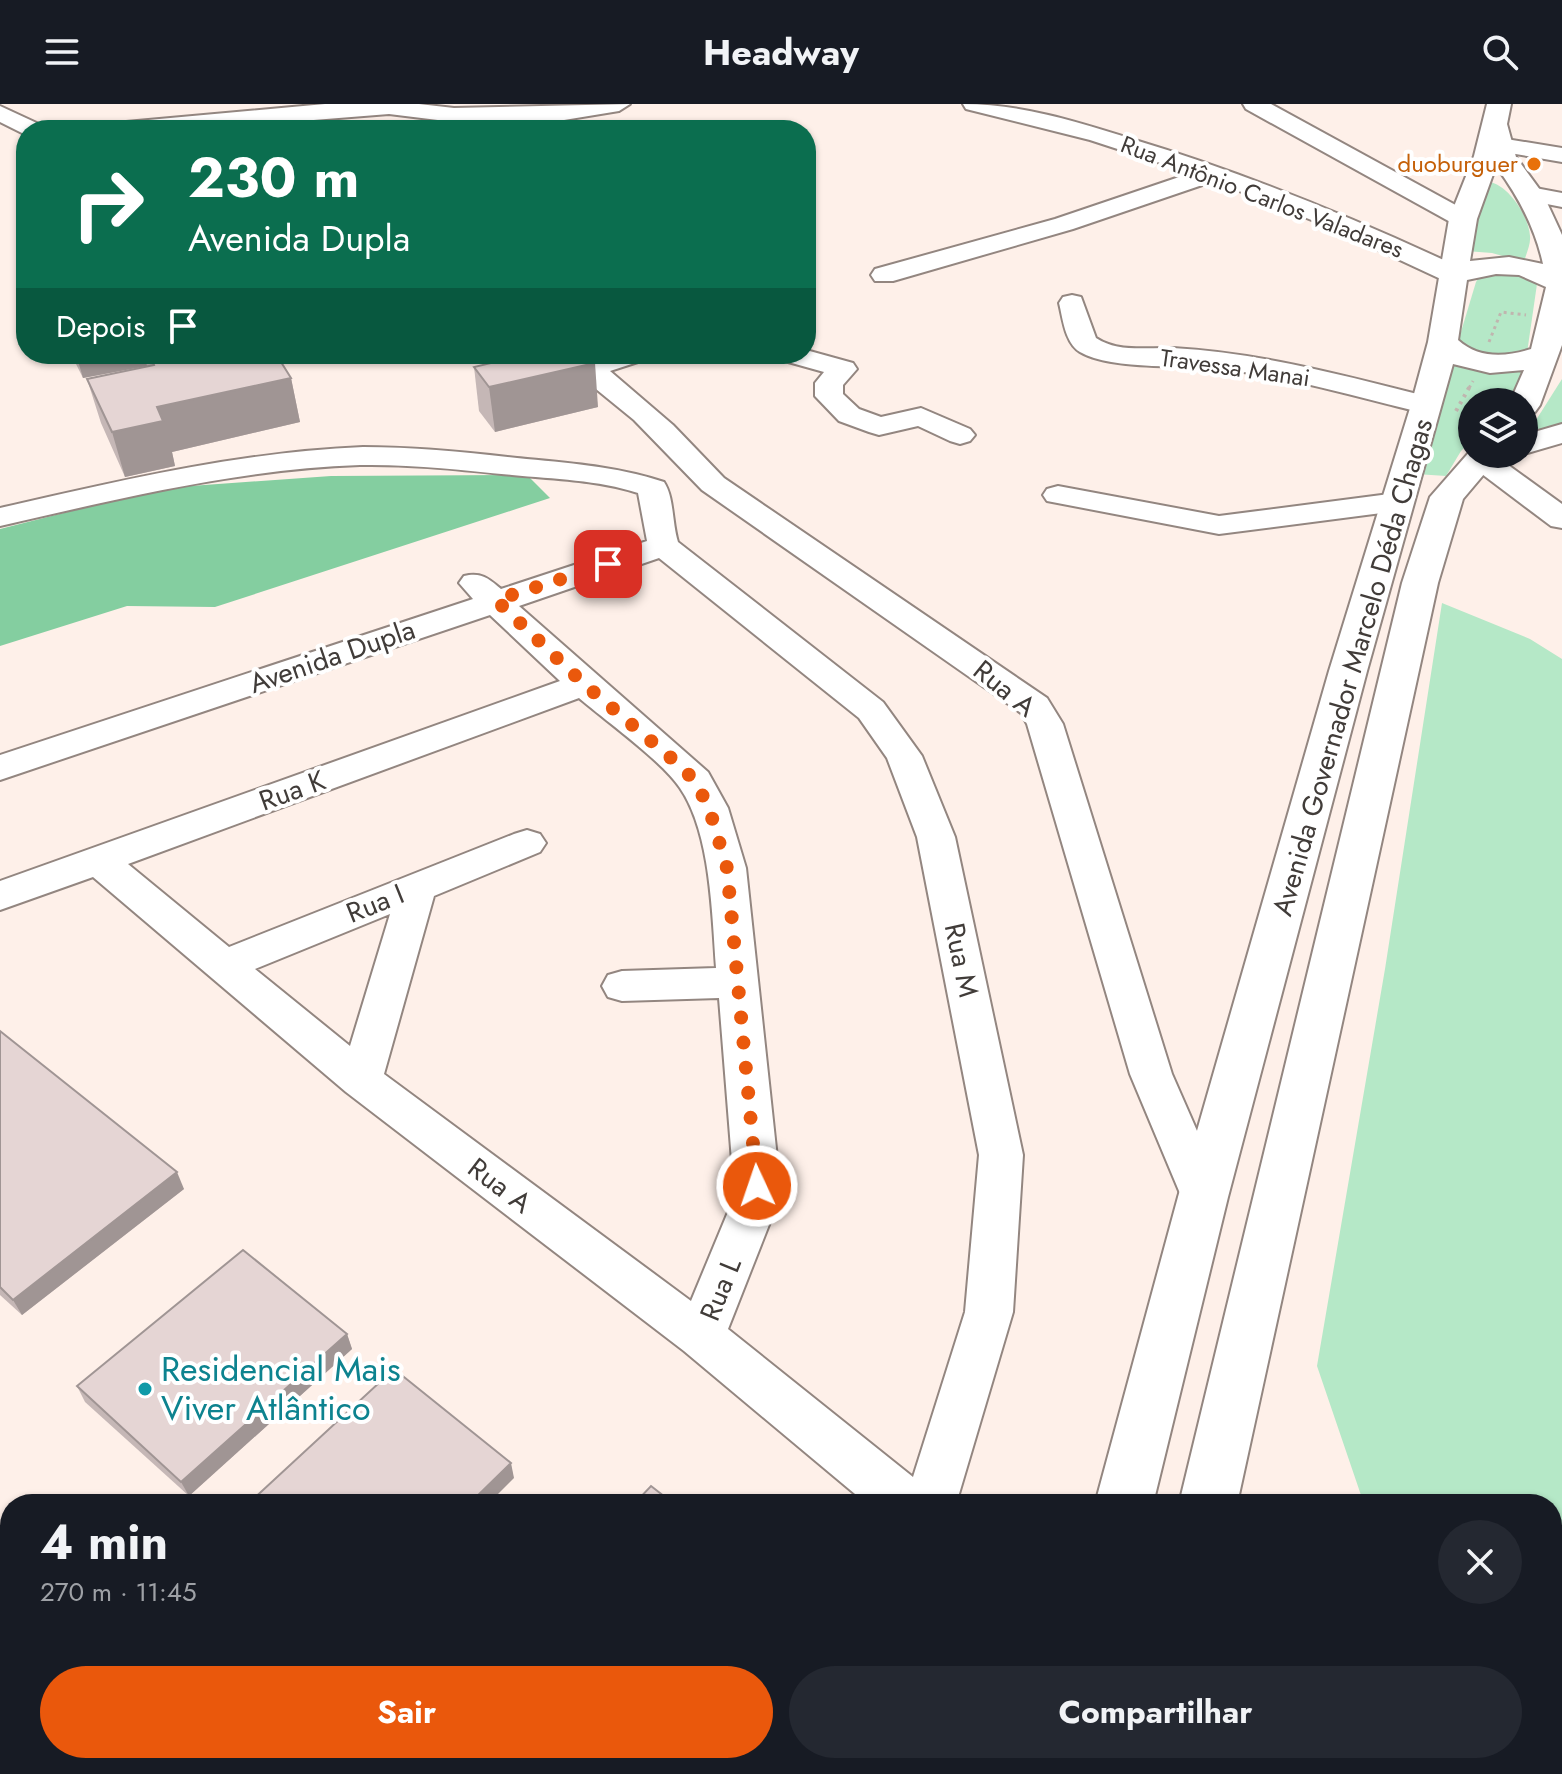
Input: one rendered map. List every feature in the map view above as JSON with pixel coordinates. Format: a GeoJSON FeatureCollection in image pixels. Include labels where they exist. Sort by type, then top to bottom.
{"type":"FeatureCollection","features":[{"type":"Feature","properties":{"kind":"main road","name":"Avenida Governador Marcelo Déda Chagas"},"geometry":{"type":"LineString","coordinates":[[1127,1494],[1203,1197],[1397,502],[1427,405],[1443,342],[1463,219],[1498,124]]}},
{"type":"Feature","properties":{"kind":"main road"},"geometry":{"type":"LineString","coordinates":[[1498,124],[1503,158],[1535,207],[1553,246],[1561,279],[1549,350],[1532,388]]}},
{"type":"Feature","properties":{"kind":"main road"},"geometry":{"type":"LineString","coordinates":[[1476,179],[1499,176],[1535,207]]}},
{"type":"Feature","properties":{"kind":"main road"},"geometry":{"type":"LineString","coordinates":[[1454,275],[1480,265],[1505,263],[1561,279]]}},
{"type":"Feature","properties":{"kind":"main road"},"geometry":{"type":"LineString","coordinates":[[1443,342],[1460,355],[1481,363],[1516,363],[1549,350]]}},
{"type":"Feature","properties":{"kind":"main road","name":"Avenida Governador Marcelo Déda Chagas"},"geometry":{"type":"LineString","coordinates":[[1210,1494],[1420,583],[1443,505],[1452,490],[1477,468]]}},
{"type":"Feature","properties":{"kind":"street"},"geometry":{"type":"LineString","coordinates":[[419,120],[454,115],[553,116],[619,104]]}},
{"type":"Feature","properties":{"kind":"street","name":"Rua Antônio Carlos Valadares"},"geometry":{"type":"LineString","coordinates":[[974,104],[1077,128],[1215,173],[1405,251],[1454,275]]}},
{"type":"Feature","properties":{"kind":"street"},"geometry":{"type":"LineString","coordinates":[[1254,104],[1463,219]]}},
{"type":"Feature","properties":{"kind":"street"},"geometry":{"type":"LineString","coordinates":[[309,120],[389,107],[419,108],[454,115]]}},
{"type":"Feature","properties":{"kind":"street"},"geometry":{"type":"LineString","coordinates":[[1498,124],[1562,155]]}},
{"type":"Feature","properties":{"kind":"street"},"geometry":{"type":"LineString","coordinates":[[884,275],[1051,228],[1215,173]]}},
{"type":"Feature","properties":{"kind":"street"},"geometry":{"type":"LineString","coordinates":[[1409,187],[1442,186],[1476,179]]}},
{"type":"Feature","properties":{"kind":"street"},"geometry":{"type":"LineString","coordinates":[[1535,207],[1562,200]]}},
{"type":"Feature","properties":{"kind":"street","name":"Travessa Manai"},"geometry":{"type":"LineString","coordinates":[[1072,303],[1083,342],[1100,352],[1114,356],[1172,356],[1262,366],[1427,405]]}},
{"type":"Feature","properties":{"kind":"street"},"geometry":{"type":"LineString","coordinates":[[816,361],[843,369],[829,383],[829,396],[849,415],[879,426],[921,417],[960,435]]}},
{"type":"Feature","properties":{"kind":"street","name":"Rua A"},"geometry":{"type":"LineString","coordinates":[[581,364],[686,453],[713,484],[1017,691],[1041,715],[1151,1074],[1203,1197]]}},
{"type":"Feature","properties":{"kind":"street"},"geometry":{"type":"LineString","coordinates":[[1538,440],[1562,433]]}},
{"type":"Feature","properties":{"kind":"street"},"geometry":{"type":"LineString","coordinates":[[0,517],[218,471],[342,457],[490,463],[619,478],[658,520],[713,484]]}},
{"type":"Feature","properties":{"kind":"street"},"geometry":{"type":"LineString","coordinates":[[1508,468],[1562,519]]}},
{"type":"Feature","properties":{"kind":"street"},"geometry":{"type":"LineString","coordinates":[[1058,495],[1219,525],[1397,502]]}},
{"type":"Feature","properties":{"kind":"street","name":"Avenida Dupla"},"geometry":{"type":"LineString","coordinates":[[0,768],[485,591],[658,520]]}},
{"type":"Feature","properties":{"kind":"street","name":"Rua M"},"geometry":{"type":"LineString","coordinates":[[658,520],[871,710],[904,756],[936,837],[1001,1155],[989,1312],[933,1494]]}},
{"type":"Feature","properties":{"kind":"street","name":"Avenida Dupla"},"geometry":{"type":"LineString","coordinates":[[0,744],[485,591]]}},
{"type":"Feature","properties":{"kind":"street","name":"Rua L"},"geometry":{"type":"LineString","coordinates":[[485,591],[584,684],[695,781],[709,808],[727,868],[757,1186],[751,1212],[701,1336]]}},
{"type":"Feature","properties":{"kind":"street","name":"Rua K"},"geometry":{"type":"LineString","coordinates":[[0,896],[584,684]]}},
{"type":"Feature","properties":{"kind":"street","name":"Rua I"},"geometry":{"type":"LineString","coordinates":[[225,965],[527,843]]}},
{"type":"Feature","properties":{"kind":"street","name":"Rua A"},"geometry":{"type":"LineString","coordinates":[[98,860],[361,1080],[701,1336],[894,1494]]}},
{"type":"Feature","properties":{"kind":"street"},"geometry":{"type":"LineString","coordinates":[[361,1080],[418,885]]}},
{"type":"Feature","properties":{"kind":"street"},"geometry":{"type":"LineString","coordinates":[[622,986],[739,982]]}},
{"type":"Feature","properties":{"kind":"green space"},"geometry":{"type":"Polygon","coordinates":[[[1489,182],[1510,195],[1526,220],[1530,239],[1524,262],[1492,253],[1466,251],[1489,182]]]}},
{"type":"Feature","properties":{"kind":"green space"},"geometry":{"type":"Polygon","coordinates":[[[1481,274],[1517,274],[1537,284],[1527,353],[1500,360],[1457,345],[1476,282],[1481,274]]]}},
{"type":"Feature","properties":{"kind":"green space"},"geometry":{"type":"Polygon","coordinates":[[[1451,358],[1527,366],[1517,388],[1458,388],[1458,456],[1446,476],[1416,474],[1451,358]]]}},
{"type":"Feature","properties":{"kind":"green space"},"geometry":{"type":"Polygon","coordinates":[[[1562,379],[1562,429],[1538,435],[1538,417],[1562,379]]]}},
{"type":"Feature","properties":{"kind":"green space"},"geometry":{"type":"Polygon","coordinates":[[[527,475],[550,498],[215,607],[127,606],[0,646],[0,529],[163,488],[331,476],[527,475]]]}},
{"type":"Feature","properties":{"kind":"green space"},"geometry":{"type":"Polygon","coordinates":[[[1442,603],[1530,639],[1562,659],[1562,1494],[1361,1494],[1317,1366],[1385,969],[1442,603]]]}},
{"type":"Feature","properties":{"kind":"building"},"geometry":{"type":"Polygon","coordinates":[[[282,364],[291,378],[157,407],[163,421],[112,432],[87,379],[154,365],[282,364]]]}},
{"type":"Feature","properties":{"kind":"building"},"geometry":{"type":"Polygon","coordinates":[[[487,364],[591,364],[489,387],[474,367],[487,364]]]}},
{"type":"Feature","properties":{"kind":"building"},"geometry":{"type":"Polygon","coordinates":[[[0,1031],[177,1172],[13,1300],[0,1287],[0,1031]]]}},
{"type":"Feature","properties":{"kind":"building"},"geometry":{"type":"Polygon","coordinates":[[[243,1250],[347,1334],[181,1482],[77,1386],[243,1250]]]}},
{"type":"Feature","properties":{"kind":"building"},"geometry":{"type":"Polygon","coordinates":[[[394,1369],[511,1463],[479,1494],[259,1494],[394,1369]]]}},
{"type":"Feature","properties":{"kind":"building"},"geometry":{"type":"Polygon","coordinates":[[[651,1486],[661,1494],[643,1494],[651,1486]]]}},
{"type":"Feature","properties":{"kind":"place","name":"duoburguer"},"geometry":{"type":"Point","coordinates":[1534,164]}},
{"type":"Feature","properties":{"kind":"place","name":"Residencial Mais Viver Atlântico"},"geometry":{"type":"Point","coordinates":[145,1389]}},
{"type":"Feature","properties":{"kind":"route"},"geometry":{"type":"LineString","coordinates":[[608,564],[496,600],[584,684],[677,763],[695,781],[709,808],[727,868],[757,1186]]}}]}
